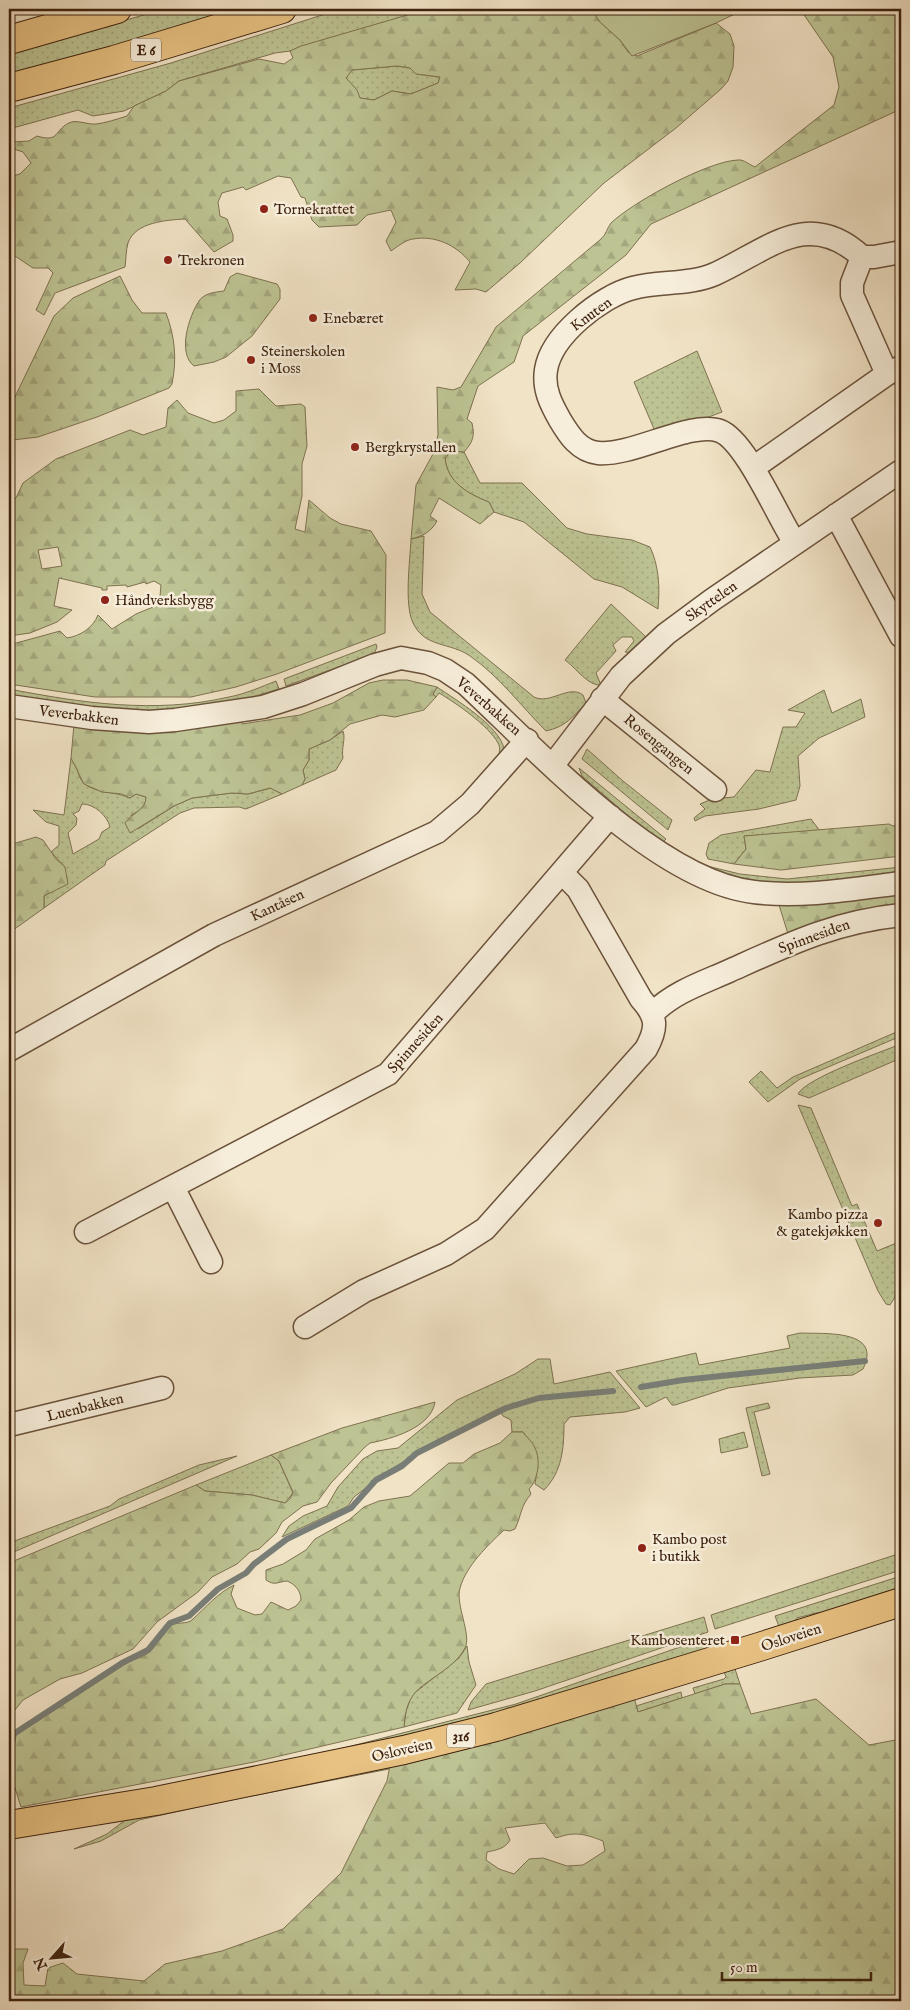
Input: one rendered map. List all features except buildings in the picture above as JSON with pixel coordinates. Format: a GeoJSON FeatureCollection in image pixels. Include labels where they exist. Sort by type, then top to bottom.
{"type":"FeatureCollection","features":[{"type":"Feature","properties":{"kind":"main road"},"geometry":{"type":"LineString","coordinates":[[9,40],[116,9]]}},
{"type":"Feature","properties":{"kind":"main road","name":"E 6"},"geometry":{"type":"LineString","coordinates":[[9,88],[114,60],[282,9]]}},
{"type":"Feature","properties":{"kind":"main road","name":"Osloveien"},"geometry":{"type":"LineString","coordinates":[[9,1825],[156,1801],[404,1750],[505,1724],[760,1648],[901,1602]]}},
{"type":"Feature","properties":{"kind":"street","name":"Knuten"},"geometry":{"type":"LineString","coordinates":[[795,543],[752,468],[728,436],[710,429],[623,451],[598,453],[584,449],[574,441],[566,430],[546,391],[545,371],[551,354],[574,323],[603,303],[625,291],[649,285],[708,277],[796,234],[813,233],[836,240],[850,246],[862,257]]}},
{"type":"Feature","properties":{"kind":"street"},"geometry":{"type":"LineString","coordinates":[[752,468],[894,371],[852,295],[852,282],[862,257],[874,257],[901,252]]}},
{"type":"Feature","properties":{"kind":"street","name":"Skyttelen"},"geometry":{"type":"LineString","coordinates":[[553,765],[602,699],[630,667],[688,616],[901,471]]}},
{"type":"Feature","properties":{"kind":"street"},"geometry":{"type":"LineString","coordinates":[[836,515],[901,636]]}},
{"type":"Feature","properties":{"kind":"street","name":"Veverbakken"},"geometry":{"type":"LineString","coordinates":[[9,706],[92,718],[149,722],[175,720],[263,707],[303,694],[375,664],[401,658],[428,663],[445,670],[466,684],[610,816],[678,865],[710,881],[738,889],[766,893],[813,892],[901,883]]}},
{"type":"Feature","properties":{"kind":"street","name":"Rosengangen"},"geometry":{"type":"LineString","coordinates":[[602,699],[715,790]]}},
{"type":"Feature","properties":{"kind":"street","name":"Kantåsen"},"geometry":{"type":"LineString","coordinates":[[9,1050],[214,935],[437,832],[470,804],[527,740]]}},
{"type":"Feature","properties":{"kind":"street","name":"Spinnesiden"},"geometry":{"type":"LineString","coordinates":[[86,1232],[388,1074],[610,816]]}},
{"type":"Feature","properties":{"kind":"street"},"geometry":{"type":"LineString","coordinates":[[305,1327],[364,1291],[446,1254],[484,1229],[641,1057],[654,1029],[653,1013],[641,999],[578,889],[562,873]]}},
{"type":"Feature","properties":{"kind":"street","name":"Spinnesiden"},"geometry":{"type":"LineString","coordinates":[[653,1013],[677,994],[820,931],[849,922],[901,915]]}},
{"type":"Feature","properties":{"kind":"street"},"geometry":{"type":"LineString","coordinates":[[173,1187],[211,1262]]}},
{"type":"Feature","properties":{"kind":"street","name":"Luenbakken"},"geometry":{"type":"LineString","coordinates":[[9,1425],[162,1388]]}},
{"type":"Feature","properties":{"kind":"green space"},"geometry":{"type":"Polygon","coordinates":[[[165,9],[242,9],[9,76],[9,53],[165,9]]]}},
{"type":"Feature","properties":{"kind":"green space"},"geometry":{"type":"Polygon","coordinates":[[[341,9],[428,9],[290,51],[275,53],[179,81],[166,91],[124,111],[93,116],[78,110],[9,129],[9,108],[171,63],[341,9]]]}},
{"type":"Feature","properties":{"kind":"green space"},"geometry":{"type":"Polygon","coordinates":[[[428,9],[591,9],[600,22],[620,40],[628,52],[637,56],[716,23],[730,34],[734,46],[733,67],[728,81],[721,89],[676,128],[604,183],[520,263],[486,292],[476,289],[455,290],[470,262],[452,246],[437,240],[421,238],[404,242],[391,251],[386,241],[396,222],[391,210],[367,215],[357,225],[319,227],[312,220],[305,198],[301,197],[291,178],[278,176],[246,190],[243,187],[222,193],[218,202],[220,216],[227,219],[233,235],[233,241],[214,252],[185,219],[169,220],[144,226],[132,236],[128,243],[125,267],[55,293],[44,315],[36,310],[53,273],[48,268],[33,268],[9,252],[9,177],[20,174],[31,163],[23,152],[14,149],[13,142],[29,141],[37,136],[44,138],[53,137],[64,126],[72,122],[96,124],[127,116],[134,106],[166,91],[179,81],[259,59],[284,64],[293,58],[290,51],[301,46],[428,9]],[[397,66],[352,70],[346,78],[357,90],[360,98],[374,100],[392,91],[411,94],[438,83],[440,77],[416,74],[410,68],[397,66]]]}},
{"type":"Feature","properties":{"kind":"green space"},"geometry":{"type":"Polygon","coordinates":[[[591,9],[745,9],[716,23],[632,56],[620,40],[600,22],[591,9]]]}},
{"type":"Feature","properties":{"kind":"green space"},"geometry":{"type":"Polygon","coordinates":[[[800,9],[901,9],[901,109],[651,224],[626,255],[523,336],[514,362],[478,386],[467,419],[472,423],[473,432],[469,445],[464,452],[452,451],[445,458],[454,480],[466,491],[489,502],[494,512],[480,524],[439,498],[430,516],[437,521],[435,525],[426,533],[411,539],[416,485],[433,454],[438,435],[437,387],[453,390],[461,387],[496,327],[601,239],[611,223],[636,204],[690,175],[725,162],[740,160],[755,167],[834,105],[839,87],[833,57],[800,9]]]}},
{"type":"Feature","properties":{"kind":"green space"},"geometry":{"type":"Polygon","coordinates":[[[397,66],[410,68],[416,74],[440,77],[438,83],[411,94],[392,91],[374,100],[360,98],[345,78],[352,70],[397,66]]]}},
{"type":"Feature","properties":{"kind":"green space"},"geometry":{"type":"Polygon","coordinates":[[[237,273],[277,284],[280,289],[280,299],[252,336],[226,357],[214,362],[194,366],[189,360],[185,344],[186,334],[195,308],[204,296],[224,291],[230,277],[237,273]]]}},
{"type":"Feature","properties":{"kind":"green space"},"geometry":{"type":"Polygon","coordinates":[[[120,276],[132,300],[142,313],[166,313],[174,348],[172,384],[169,388],[97,417],[38,437],[13,440],[9,435],[11,405],[54,316],[73,298],[120,276]]]}},
{"type":"Feature","properties":{"kind":"green space"},"geometry":{"type":"Polygon","coordinates":[[[697,351],[722,412],[657,436],[634,382],[697,351]]]}},
{"type":"Feature","properties":{"kind":"green space"},"geometry":{"type":"Polygon","coordinates":[[[259,389],[276,406],[301,404],[305,407],[307,446],[302,464],[302,496],[295,529],[305,532],[309,500],[330,518],[341,524],[371,531],[386,555],[385,633],[277,674],[236,687],[191,697],[95,697],[9,684],[9,645],[60,631],[67,638],[77,635],[86,631],[98,615],[112,629],[136,614],[153,607],[152,604],[160,596],[161,585],[154,581],[127,587],[126,585],[107,586],[107,590],[102,590],[102,588],[59,578],[54,606],[72,610],[57,622],[30,633],[9,636],[9,500],[16,498],[23,483],[56,459],[130,430],[143,435],[166,427],[168,408],[177,400],[188,413],[214,423],[224,420],[236,411],[236,391],[259,389]],[[58,547],[38,550],[42,569],[62,566],[58,547]]]}},
{"type":"Feature","properties":{"kind":"green space"},"geometry":{"type":"Polygon","coordinates":[[[452,451],[464,452],[480,483],[522,483],[567,528],[587,534],[632,540],[650,547],[658,577],[658,609],[622,587],[594,579],[524,522],[494,512],[489,502],[466,491],[454,480],[447,466],[445,458],[452,451]]]}},
{"type":"Feature","properties":{"kind":"green space"},"geometry":{"type":"Polygon","coordinates":[[[424,536],[422,594],[430,612],[534,697],[546,699],[572,692],[578,692],[583,695],[586,703],[568,721],[546,731],[481,664],[462,652],[431,641],[418,631],[410,615],[408,594],[409,570],[411,539],[424,536]]]}},
{"type":"Feature","properties":{"kind":"green space"},"geometry":{"type":"Polygon","coordinates":[[[611,604],[647,638],[635,653],[625,652],[634,641],[632,637],[622,637],[613,645],[616,651],[596,673],[601,685],[596,685],[587,680],[565,660],[611,604]]]}},
{"type":"Feature","properties":{"kind":"green space"},"geometry":{"type":"Polygon","coordinates":[[[376,644],[377,647],[374,654],[286,686],[284,679],[376,644]]]}},
{"type":"Feature","properties":{"kind":"green space"},"geometry":{"type":"Polygon","coordinates":[[[383,680],[407,680],[437,687],[433,694],[436,697],[424,710],[395,717],[382,715],[350,724],[330,740],[309,749],[309,760],[303,770],[305,779],[302,785],[282,794],[270,788],[248,794],[232,793],[192,798],[174,806],[130,833],[125,823],[144,805],[146,797],[136,794],[130,798],[122,794],[102,792],[84,784],[71,758],[74,724],[242,719],[242,724],[300,715],[333,703],[369,683],[383,680]]]}},
{"type":"Feature","properties":{"kind":"green space"},"geometry":{"type":"Polygon","coordinates":[[[276,681],[279,689],[239,701],[150,714],[9,697],[9,689],[64,699],[119,705],[174,705],[235,696],[276,681]]]}},
{"type":"Feature","properties":{"kind":"green space"},"geometry":{"type":"Polygon","coordinates":[[[437,687],[476,714],[495,731],[504,749],[498,758],[500,750],[494,736],[472,715],[439,693],[436,697],[433,694],[437,687]]]}},
{"type":"Feature","properties":{"kind":"green space"},"geometry":{"type":"Polygon","coordinates":[[[824,690],[832,713],[861,699],[865,717],[819,738],[798,756],[800,786],[796,800],[759,809],[705,816],[695,821],[694,818],[705,809],[700,804],[712,799],[734,797],[756,770],[770,772],[783,727],[796,727],[805,713],[788,710],[824,690]]]}},
{"type":"Feature","properties":{"kind":"green space"},"geometry":{"type":"Polygon","coordinates":[[[343,731],[343,758],[336,770],[302,785],[305,779],[303,770],[309,760],[309,749],[330,740],[343,731]]]}},
{"type":"Feature","properties":{"kind":"green space"},"geometry":{"type":"Polygon","coordinates":[[[587,749],[672,820],[668,830],[582,759],[587,749]]]}},
{"type":"Feature","properties":{"kind":"green space"},"geometry":{"type":"Polygon","coordinates":[[[71,758],[81,780],[89,787],[130,798],[136,794],[146,797],[142,808],[131,815],[138,829],[174,806],[192,798],[232,793],[248,794],[271,788],[282,794],[246,809],[239,807],[194,808],[180,813],[106,861],[105,865],[44,908],[44,896],[51,892],[65,867],[51,852],[59,845],[59,826],[46,822],[33,810],[64,815],[71,758]],[[82,804],[79,811],[73,814],[77,818],[76,825],[68,833],[73,854],[99,839],[102,832],[110,827],[103,814],[87,804],[82,804]]]}},
{"type":"Feature","properties":{"kind":"green space"},"geometry":{"type":"Polygon","coordinates":[[[579,768],[666,839],[662,843],[636,823],[582,776],[579,768]]]}},
{"type":"Feature","properties":{"kind":"green space"},"geometry":{"type":"Polygon","coordinates":[[[811,819],[820,831],[744,836],[746,849],[734,864],[708,859],[706,854],[709,843],[721,835],[811,819]]]}},
{"type":"Feature","properties":{"kind":"green space"},"geometry":{"type":"Polygon","coordinates":[[[889,824],[893,826],[901,824],[901,856],[781,870],[734,864],[746,849],[744,836],[889,824]]]}},
{"type":"Feature","properties":{"kind":"green space"},"geometry":{"type":"Polygon","coordinates":[[[36,837],[43,840],[56,859],[65,867],[68,884],[44,896],[44,908],[9,933],[9,845],[36,837]]]}},
{"type":"Feature","properties":{"kind":"green space"},"geometry":{"type":"Polygon","coordinates":[[[707,866],[740,874],[787,879],[901,867],[901,875],[829,882],[763,884],[704,868],[707,866]]]}},
{"type":"Feature","properties":{"kind":"green space"},"geometry":{"type":"Polygon","coordinates":[[[901,893],[901,909],[789,937],[779,905],[901,893]]]}},
{"type":"Feature","properties":{"kind":"green space"},"geometry":{"type":"Polygon","coordinates":[[[901,1030],[901,1036],[800,1079],[768,1102],[749,1082],[761,1071],[777,1088],[793,1077],[901,1030]]]}},
{"type":"Feature","properties":{"kind":"green space"},"geometry":{"type":"Polygon","coordinates":[[[901,1044],[901,1058],[809,1098],[798,1094],[804,1088],[829,1073],[901,1044]]]}},
{"type":"Feature","properties":{"kind":"green space"},"geometry":{"type":"Polygon","coordinates":[[[798,1105],[811,1108],[852,1206],[857,1204],[877,1251],[899,1242],[895,1297],[890,1305],[886,1304],[878,1291],[798,1105]]]}},
{"type":"Feature","properties":{"kind":"green space"},"geometry":{"type":"Polygon","coordinates":[[[800,1333],[836,1334],[858,1340],[865,1347],[867,1356],[863,1369],[853,1375],[800,1378],[728,1388],[675,1405],[672,1405],[666,1397],[646,1407],[616,1371],[696,1353],[699,1365],[790,1348],[787,1336],[800,1333]]]}},
{"type":"Feature","properties":{"kind":"green space"},"geometry":{"type":"Polygon","coordinates":[[[538,1359],[550,1359],[554,1384],[610,1372],[640,1408],[625,1412],[570,1417],[564,1424],[561,1459],[558,1468],[544,1490],[535,1484],[537,1462],[532,1445],[523,1432],[512,1432],[511,1420],[503,1416],[498,1409],[416,1451],[403,1462],[371,1481],[371,1484],[354,1497],[348,1506],[282,1537],[289,1526],[303,1516],[327,1506],[338,1487],[363,1459],[377,1451],[398,1448],[457,1400],[515,1374],[538,1359]]]}},
{"type":"Feature","properties":{"kind":"green space"},"geometry":{"type":"Polygon","coordinates":[[[435,1402],[432,1411],[426,1419],[409,1431],[370,1443],[365,1447],[331,1483],[317,1502],[303,1506],[282,1522],[276,1533],[259,1549],[250,1552],[237,1564],[212,1577],[198,1592],[157,1622],[133,1649],[82,1673],[60,1679],[23,1700],[10,1716],[9,1729],[9,1563],[196,1485],[205,1491],[252,1495],[285,1503],[290,1499],[293,1492],[279,1461],[271,1455],[342,1428],[435,1402]]]}},
{"type":"Feature","properties":{"kind":"green space"},"geometry":{"type":"Polygon","coordinates":[[[768,1403],[770,1408],[754,1412],[770,1474],[762,1476],[746,1408],[768,1403]]]}},
{"type":"Feature","properties":{"kind":"green space"},"geometry":{"type":"Polygon","coordinates":[[[512,1432],[523,1432],[533,1444],[537,1453],[538,1470],[535,1480],[529,1489],[531,1494],[523,1507],[515,1529],[510,1531],[504,1530],[485,1549],[467,1572],[459,1595],[467,1642],[465,1648],[453,1663],[416,1691],[407,1708],[404,1727],[254,1762],[21,1807],[10,1772],[16,1735],[130,1661],[147,1654],[169,1627],[190,1621],[217,1596],[234,1585],[231,1594],[237,1608],[255,1615],[262,1614],[271,1602],[288,1610],[296,1606],[301,1600],[297,1588],[287,1581],[269,1582],[266,1580],[266,1570],[283,1564],[306,1550],[315,1539],[349,1520],[364,1507],[379,1501],[410,1496],[449,1463],[463,1463],[474,1454],[500,1443],[512,1432]]]}},
{"type":"Feature","properties":{"kind":"green space"},"geometry":{"type":"Polygon","coordinates":[[[744,1432],[748,1447],[721,1453],[719,1439],[744,1432]]]}},
{"type":"Feature","properties":{"kind":"green space"},"geometry":{"type":"Polygon","coordinates":[[[271,1455],[279,1461],[293,1493],[285,1503],[252,1495],[205,1491],[196,1485],[271,1455]]]}},
{"type":"Feature","properties":{"kind":"green space"},"geometry":{"type":"Polygon","coordinates":[[[237,1456],[9,1554],[9,1543],[110,1506],[119,1499],[199,1465],[237,1456]]]}},
{"type":"Feature","properties":{"kind":"green space"},"geometry":{"type":"Polygon","coordinates":[[[901,1553],[901,1570],[715,1629],[711,1615],[901,1553]]]}},
{"type":"Feature","properties":{"kind":"green space"},"geometry":{"type":"Polygon","coordinates":[[[901,1576],[901,1591],[839,1611],[816,1613],[797,1618],[793,1626],[780,1629],[775,1616],[901,1576]]]}},
{"type":"Feature","properties":{"kind":"green space"},"geometry":{"type":"Polygon","coordinates":[[[704,1617],[708,1632],[535,1691],[468,1710],[471,1702],[486,1684],[704,1617]]]}},
{"type":"Feature","properties":{"kind":"green space"},"geometry":{"type":"Polygon","coordinates":[[[703,1639],[707,1651],[483,1718],[289,1762],[516,1704],[703,1639]]]}},
{"type":"Feature","properties":{"kind":"green space"},"geometry":{"type":"Polygon","coordinates":[[[467,1646],[469,1662],[476,1685],[457,1713],[404,1727],[406,1711],[412,1695],[459,1658],[467,1646]]]}},
{"type":"Feature","properties":{"kind":"green space"},"geometry":{"type":"Polygon","coordinates":[[[734,1666],[740,1684],[725,1684],[695,1694],[693,1688],[724,1679],[726,1677],[723,1669],[734,1666]]]}},
{"type":"Feature","properties":{"kind":"green space"},"geometry":{"type":"Polygon","coordinates":[[[725,1684],[740,1684],[751,1714],[816,1699],[869,1745],[901,1739],[901,2001],[9,2001],[9,1949],[28,1949],[23,1963],[24,1985],[45,1986],[48,1968],[63,1963],[77,1974],[144,1981],[165,1964],[222,1951],[283,1929],[341,1873],[387,1781],[390,1765],[634,1697],[638,1712],[725,1684]],[[545,1823],[505,1828],[510,1840],[503,1847],[487,1852],[486,1860],[499,1869],[514,1874],[529,1859],[543,1858],[567,1866],[583,1865],[605,1851],[603,1841],[585,1835],[574,1834],[556,1838],[545,1823]]]}},
{"type":"Feature","properties":{"kind":"green space"},"geometry":{"type":"Polygon","coordinates":[[[681,1692],[682,1698],[638,1712],[636,1706],[681,1692]]]}},
{"type":"Feature","properties":{"kind":"green space"},"geometry":{"type":"Polygon","coordinates":[[[390,1765],[389,1769],[139,1820],[101,1841],[74,1849],[107,1834],[129,1817],[390,1765]]]}},
{"type":"Feature","properties":{"kind":"waterway"},"geometry":{"type":"LineString","coordinates":[[641,1387],[683,1380],[865,1361]]}},
{"type":"Feature","properties":{"kind":"waterway"},"geometry":{"type":"LineString","coordinates":[[9,1737],[122,1663],[148,1650],[170,1623],[189,1616],[218,1589],[246,1573],[254,1564],[287,1539],[351,1508],[376,1480],[402,1466],[417,1453],[506,1408],[539,1398],[613,1391]]}},
{"type":"Feature","properties":{"kind":"place","name":"Tornekrattet"},"geometry":{"type":"Point","coordinates":[264,209]}},
{"type":"Feature","properties":{"kind":"place","name":"Trekronen"},"geometry":{"type":"Point","coordinates":[168,260]}},
{"type":"Feature","properties":{"kind":"place","name":"Enebæret"},"geometry":{"type":"Point","coordinates":[313,318]}},
{"type":"Feature","properties":{"kind":"place","name":"Steinerskolen i Moss"},"geometry":{"type":"Point","coordinates":[251,360]}},
{"type":"Feature","properties":{"kind":"place","name":"Bergkrystallen"},"geometry":{"type":"Point","coordinates":[355,447]}},
{"type":"Feature","properties":{"kind":"place","name":"Håndverksbygg"},"geometry":{"type":"Point","coordinates":[105,600]}},
{"type":"Feature","properties":{"kind":"place","name":"Kambo pizza & gatekjøkken"},"geometry":{"type":"Point","coordinates":[878,1223]}},
{"type":"Feature","properties":{"kind":"place","name":"Kambo post i butikk"},"geometry":{"type":"Point","coordinates":[642,1548]}},
{"type":"Feature","properties":{"kind":"place","name":"Kambosenteret"},"geometry":{"type":"Point","coordinates":[735,1640]}}]}
